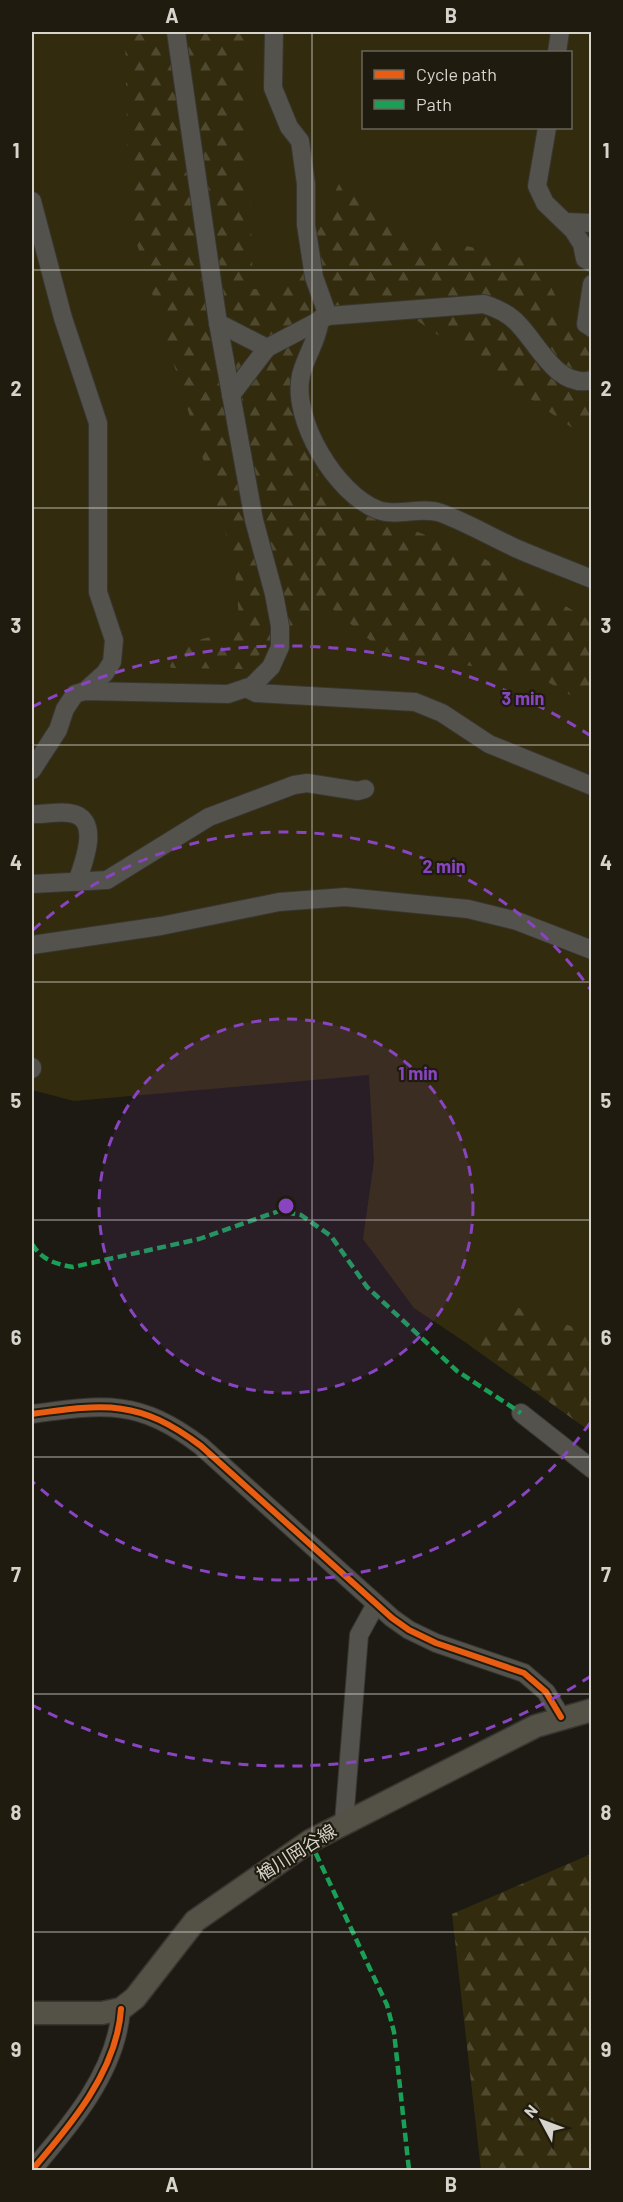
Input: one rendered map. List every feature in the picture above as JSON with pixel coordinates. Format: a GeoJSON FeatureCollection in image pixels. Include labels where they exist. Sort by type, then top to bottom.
{"type":"FeatureCollection","features":[{"type":"Feature","properties":{"kind":"main road","name":"楢川岡谷線"},"geometry":{"type":"LineString","coordinates":[[121,2010],[135,1998],[195,1921],[310,1841],[477,1754],[561,1717],[591,1710]]}},
{"type":"Feature","properties":{"kind":"main road"},"geometry":{"type":"LineString","coordinates":[[32,2013],[102,2013],[121,2010]]}},
{"type":"Feature","properties":{"kind":"street"},"geometry":{"type":"LineString","coordinates":[[32,770],[58,730],[65,709],[75,694],[85,691],[228,694],[252,686],[271,667],[280,647],[280,626],[254,520],[218,323],[176,32]]}},
{"type":"Feature","properties":{"kind":"street"},"geometry":{"type":"LineString","coordinates":[[274,32],[273,88],[289,128],[300,141],[306,184],[306,225],[314,277],[324,317],[301,376],[300,390],[310,435],[336,476],[376,509],[386,512],[440,512],[521,550],[591,579]]}},
{"type":"Feature","properties":{"kind":"street"},"geometry":{"type":"LineString","coordinates":[[557,51],[560,32]]}},
{"type":"Feature","properties":{"kind":"street"},"geometry":{"type":"LineString","coordinates":[[547,129],[537,186],[545,203],[566,222],[582,244],[585,259],[591,263]]}},
{"type":"Feature","properties":{"kind":"street"},"geometry":{"type":"LineString","coordinates":[[32,201],[63,318],[98,423],[98,592],[114,640],[111,662],[105,673],[85,691]]}},
{"type":"Feature","properties":{"kind":"street"},"geometry":{"type":"LineString","coordinates":[[566,222],[591,223]]}},
{"type":"Feature","properties":{"kind":"street"},"geometry":{"type":"LineString","coordinates":[[591,284],[586,324],[591,328]]}},
{"type":"Feature","properties":{"kind":"street"},"geometry":{"type":"LineString","coordinates":[[231,395],[267,348],[324,317],[484,304],[501,310],[519,325],[554,368],[562,374],[570,379],[584,382],[591,380]]}},
{"type":"Feature","properties":{"kind":"street"},"geometry":{"type":"LineString","coordinates":[[218,323],[267,348]]}},
{"type":"Feature","properties":{"kind":"street"},"geometry":{"type":"LineString","coordinates":[[246,688],[256,693],[415,702],[442,713],[489,744],[591,786]]}},
{"type":"Feature","properties":{"kind":"street"},"geometry":{"type":"LineString","coordinates":[[32,884],[107,880],[209,817],[294,785],[307,783],[358,791],[365,789]]}},
{"type":"Feature","properties":{"kind":"street"},"geometry":{"type":"LineString","coordinates":[[32,814],[71,813],[80,818],[88,829],[88,852],[77,882]]}},
{"type":"Feature","properties":{"kind":"street"},"geometry":{"type":"LineString","coordinates":[[32,945],[161,927],[279,902],[345,897],[468,909],[517,921],[591,950]]}},
{"type":"Feature","properties":{"kind":"street"},"geometry":{"type":"LineString","coordinates":[[32,1414],[94,1405],[121,1407],[149,1414],[176,1427],[201,1446],[376,1605],[418,1634],[524,1673],[546,1692],[561,1717]]}},
{"type":"Feature","properties":{"kind":"street"},"geometry":{"type":"LineString","coordinates":[[520,1413],[591,1469]]}},
{"type":"Feature","properties":{"kind":"street"},"geometry":{"type":"LineString","coordinates":[[344,1822],[359,1635],[376,1605]]}},
{"type":"Feature","properties":{"kind":"street"},"geometry":{"type":"LineString","coordinates":[[32,2170],[74,2120],[93,2091],[120,2028],[121,2010]]}},
{"type":"Feature","properties":{"kind":"green space"},"geometry":{"type":"Polygon","coordinates":[[[32,32],[591,32],[591,1419],[571,1413],[414,1308],[363,1239],[374,1161],[369,1075],[74,1101],[32,1090],[32,32]]]}},
{"type":"Feature","properties":{"kind":"green space"},"geometry":{"type":"Polygon","coordinates":[[[125,32],[245,32],[253,289],[285,289],[340,182],[413,235],[538,261],[579,343],[591,331],[591,434],[574,429],[383,297],[296,318],[320,493],[483,558],[591,621],[591,707],[539,677],[384,652],[322,600],[243,669],[171,668],[164,649],[240,629],[234,560],[129,218],[125,32]]]}},
{"type":"Feature","properties":{"kind":"green space"},"geometry":{"type":"Polygon","coordinates":[[[513,1306],[591,1333],[591,1432],[469,1345],[513,1306]]]}},
{"type":"Feature","properties":{"kind":"green space"},"geometry":{"type":"Polygon","coordinates":[[[591,1854],[591,2170],[481,2170],[452,1914],[591,1854]]]}},
{"type":"Feature","properties":{"kind":"marked path"},"geometry":{"type":"LineString","coordinates":[[32,1244],[40,1254],[50,1260],[73,1267],[199,1239],[279,1211],[301,1215],[331,1236],[367,1287],[457,1371],[521,1413]]}},
{"type":"Feature","properties":{"kind":"marked path"},"geometry":{"type":"LineString","coordinates":[[310,1841],[387,2005],[394,2032],[409,2170]]}},
{"type":"Feature","properties":{"kind":"cycle path"},"geometry":{"type":"LineString","coordinates":[[32,1414],[80,1408],[121,1409],[159,1420],[179,1431],[201,1446],[392,1618],[409,1630],[436,1643],[524,1673],[546,1692],[561,1717]]}},
{"type":"Feature","properties":{"kind":"cycle path"},"geometry":{"type":"LineString","coordinates":[[32,2170],[76,2116],[101,2076],[118,2032],[121,2009]]}}]}
